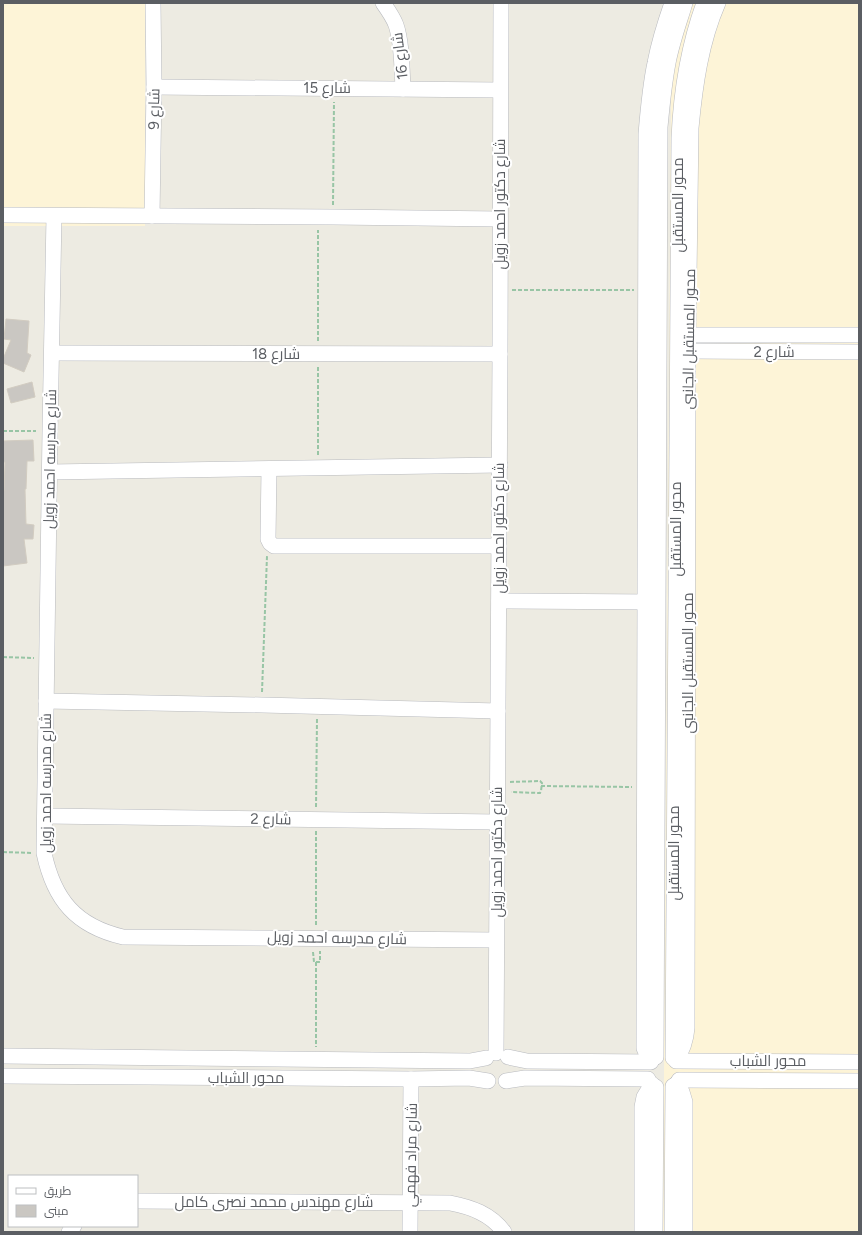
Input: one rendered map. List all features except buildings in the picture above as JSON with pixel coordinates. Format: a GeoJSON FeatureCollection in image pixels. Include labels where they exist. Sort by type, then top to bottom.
{"type":"FeatureCollection","features":[{"type":"Feature","properties":{"kind":"street","name":"شارع 9"},"geometry":{"type":"LineString","coordinates":[[152,216],[154,87],[153,3]]}},
{"type":"Feature","properties":{"kind":"street","name":"شارع 16"},"geometry":{"type":"LineString","coordinates":[[383,3],[390,12],[397,26],[400,41],[403,89]]}},
{"type":"Feature","properties":{"kind":"street","name":"شارع دكتور احمد زويل"},"geometry":{"type":"LineString","coordinates":[[496,1056],[501,3]]}},
{"type":"Feature","properties":{"kind":"street"},"geometry":{"type":"LineString","coordinates":[[653,1059],[647,1055],[644,1048],[645,788],[652,602],[646,134],[655,62],[672,3]]}},
{"type":"Feature","properties":{"kind":"street","name":"محور المستقبل"},"geometry":{"type":"LineString","coordinates":[[653,1059],[652,602],[660,127],[668,63],[685,3]]}},
{"type":"Feature","properties":{"kind":"street","name":"محور المستقبل"},"geometry":{"type":"LineString","coordinates":[[675,1060],[675,602],[679,138],[680,108],[684,79],[690,49],[704,3]]}},
{"type":"Feature","properties":{"kind":"street","name":"محور المستقبل الجانبى"},"geometry":{"type":"LineString","coordinates":[[675,1060],[683,1051],[687,1028],[688,351],[691,128],[694,91],[702,50],[718,3]]}},
{"type":"Feature","properties":{"kind":"street","name":"شارع 15"},"geometry":{"type":"LineString","coordinates":[[154,87],[500,90]]}},
{"type":"Feature","properties":{"kind":"street"},"geometry":{"type":"LineString","coordinates":[[3,215],[333,216],[500,219]]}},
{"type":"Feature","properties":{"kind":"street","name":"شارع مدرسه احمد زويل"},"geometry":{"type":"LineString","coordinates":[[54,216],[44,853],[48,870],[60,898],[81,919],[94,928],[108,934],[123,937],[496,940]]}},
{"type":"Feature","properties":{"kind":"street","name":"شارع 2"},"geometry":{"type":"LineString","coordinates":[[689,335],[859,334]]}},
{"type":"Feature","properties":{"kind":"street","name":"شارع 2"},"geometry":{"type":"LineString","coordinates":[[688,351],[859,352]]}},
{"type":"Feature","properties":{"kind":"street","name":"شارع 18"},"geometry":{"type":"LineString","coordinates":[[52,353],[500,354]]}},
{"type":"Feature","properties":{"kind":"street"},"geometry":{"type":"LineString","coordinates":[[50,472],[500,465]]}},
{"type":"Feature","properties":{"kind":"street"},"geometry":{"type":"LineString","coordinates":[[270,469],[268,539],[274,546],[499,546]]}},
{"type":"Feature","properties":{"kind":"street"},"geometry":{"type":"LineString","coordinates":[[499,601],[675,602]]}},
{"type":"Feature","properties":{"kind":"street"},"geometry":{"type":"LineString","coordinates":[[46,701],[498,711]]}},
{"type":"Feature","properties":{"kind":"street","name":"شارع 2"},"geometry":{"type":"LineString","coordinates":[[45,816],[497,822]]}},
{"type":"Feature","properties":{"kind":"street"},"geometry":{"type":"LineString","coordinates":[[655,1232],[652,1083],[647,1072],[653,1059],[664,1055],[675,1060],[681,1070],[676,1083],[672,1232]]}},
{"type":"Feature","properties":{"kind":"street","name":"محور الشباب"},"geometry":{"type":"LineString","coordinates":[[3,1056],[470,1061],[496,1056],[527,1061],[653,1059]]}},
{"type":"Feature","properties":{"kind":"street"},"geometry":{"type":"LineString","coordinates":[[506,1081],[511,1075],[513,1068],[510,1060],[496,1056],[482,1064],[483,1075],[488,1081],[495,1084],[525,1078],[652,1083],[667,1089],[676,1083]]}},
{"type":"Feature","properties":{"kind":"street","name":"محور الشباب"},"geometry":{"type":"LineString","coordinates":[[675,1060],[859,1062]]}},
{"type":"Feature","properties":{"kind":"street","name":"محور الشباب"},"geometry":{"type":"LineString","coordinates":[[3,1076],[411,1079],[469,1078],[488,1081]]}},
{"type":"Feature","properties":{"kind":"street","name":"شارع مراد فهمي"},"geometry":{"type":"LineString","coordinates":[[410,1232],[411,1079]]}},
{"type":"Feature","properties":{"kind":"street","name":"محور الشباب"},"geometry":{"type":"LineString","coordinates":[[676,1083],[859,1081]]}},
{"type":"Feature","properties":{"kind":"street"},"geometry":{"type":"LineString","coordinates":[[642,1232],[642,1106],[644,1097],[652,1083]]}},
{"type":"Feature","properties":{"kind":"street"},"geometry":{"type":"LineString","coordinates":[[676,1083],[682,1092],[685,1102],[685,1232]]}},
{"type":"Feature","properties":{"kind":"street","name":"شارع مهندس محمد نصرى كامل"},"geometry":{"type":"LineString","coordinates":[[138,1201],[450,1203],[479,1211],[491,1219],[504,1232]]}},
{"type":"Feature","properties":{"kind":"path"},"geometry":{"type":"LineString","coordinates":[[333,216],[335,88]]}},
{"type":"Feature","properties":{"kind":"path"},"geometry":{"type":"LineString","coordinates":[[500,290],[647,290]]}},
{"type":"Feature","properties":{"kind":"path"},"geometry":{"type":"LineString","coordinates":[[3,431],[50,431]]}},
{"type":"Feature","properties":{"kind":"path"},"geometry":{"type":"LineString","coordinates":[[262,705],[267,551],[272,545]]}},
{"type":"Feature","properties":{"kind":"path"},"geometry":{"type":"LineString","coordinates":[[3,657],[47,658]]}},
{"type":"Feature","properties":{"kind":"path"},"geometry":{"type":"LineString","coordinates":[[540,781],[542,783],[542,791],[540,793],[498,787],[540,781]]}},
{"type":"Feature","properties":{"kind":"path"},"geometry":{"type":"LineString","coordinates":[[542,786],[645,788]]}},
{"type":"Feature","properties":{"kind":"path"},"geometry":{"type":"LineString","coordinates":[[3,852],[44,853]]}},
{"type":"Feature","properties":{"kind":"path"},"geometry":{"type":"LineString","coordinates":[[316,962],[316,1059]]}},
{"type":"Feature","properties":{"kind":"shaded area"},"geometry":{"type":"Polygon","coordinates":[[[3,3],[145,3],[145,226],[3,226],[3,3]]]}},
{"type":"Feature","properties":{"kind":"shaded area"},"geometry":{"type":"Polygon","coordinates":[[[693,3],[859,3],[859,1232],[663,1232],[671,93],[678,44],[693,3]]]}}]}
